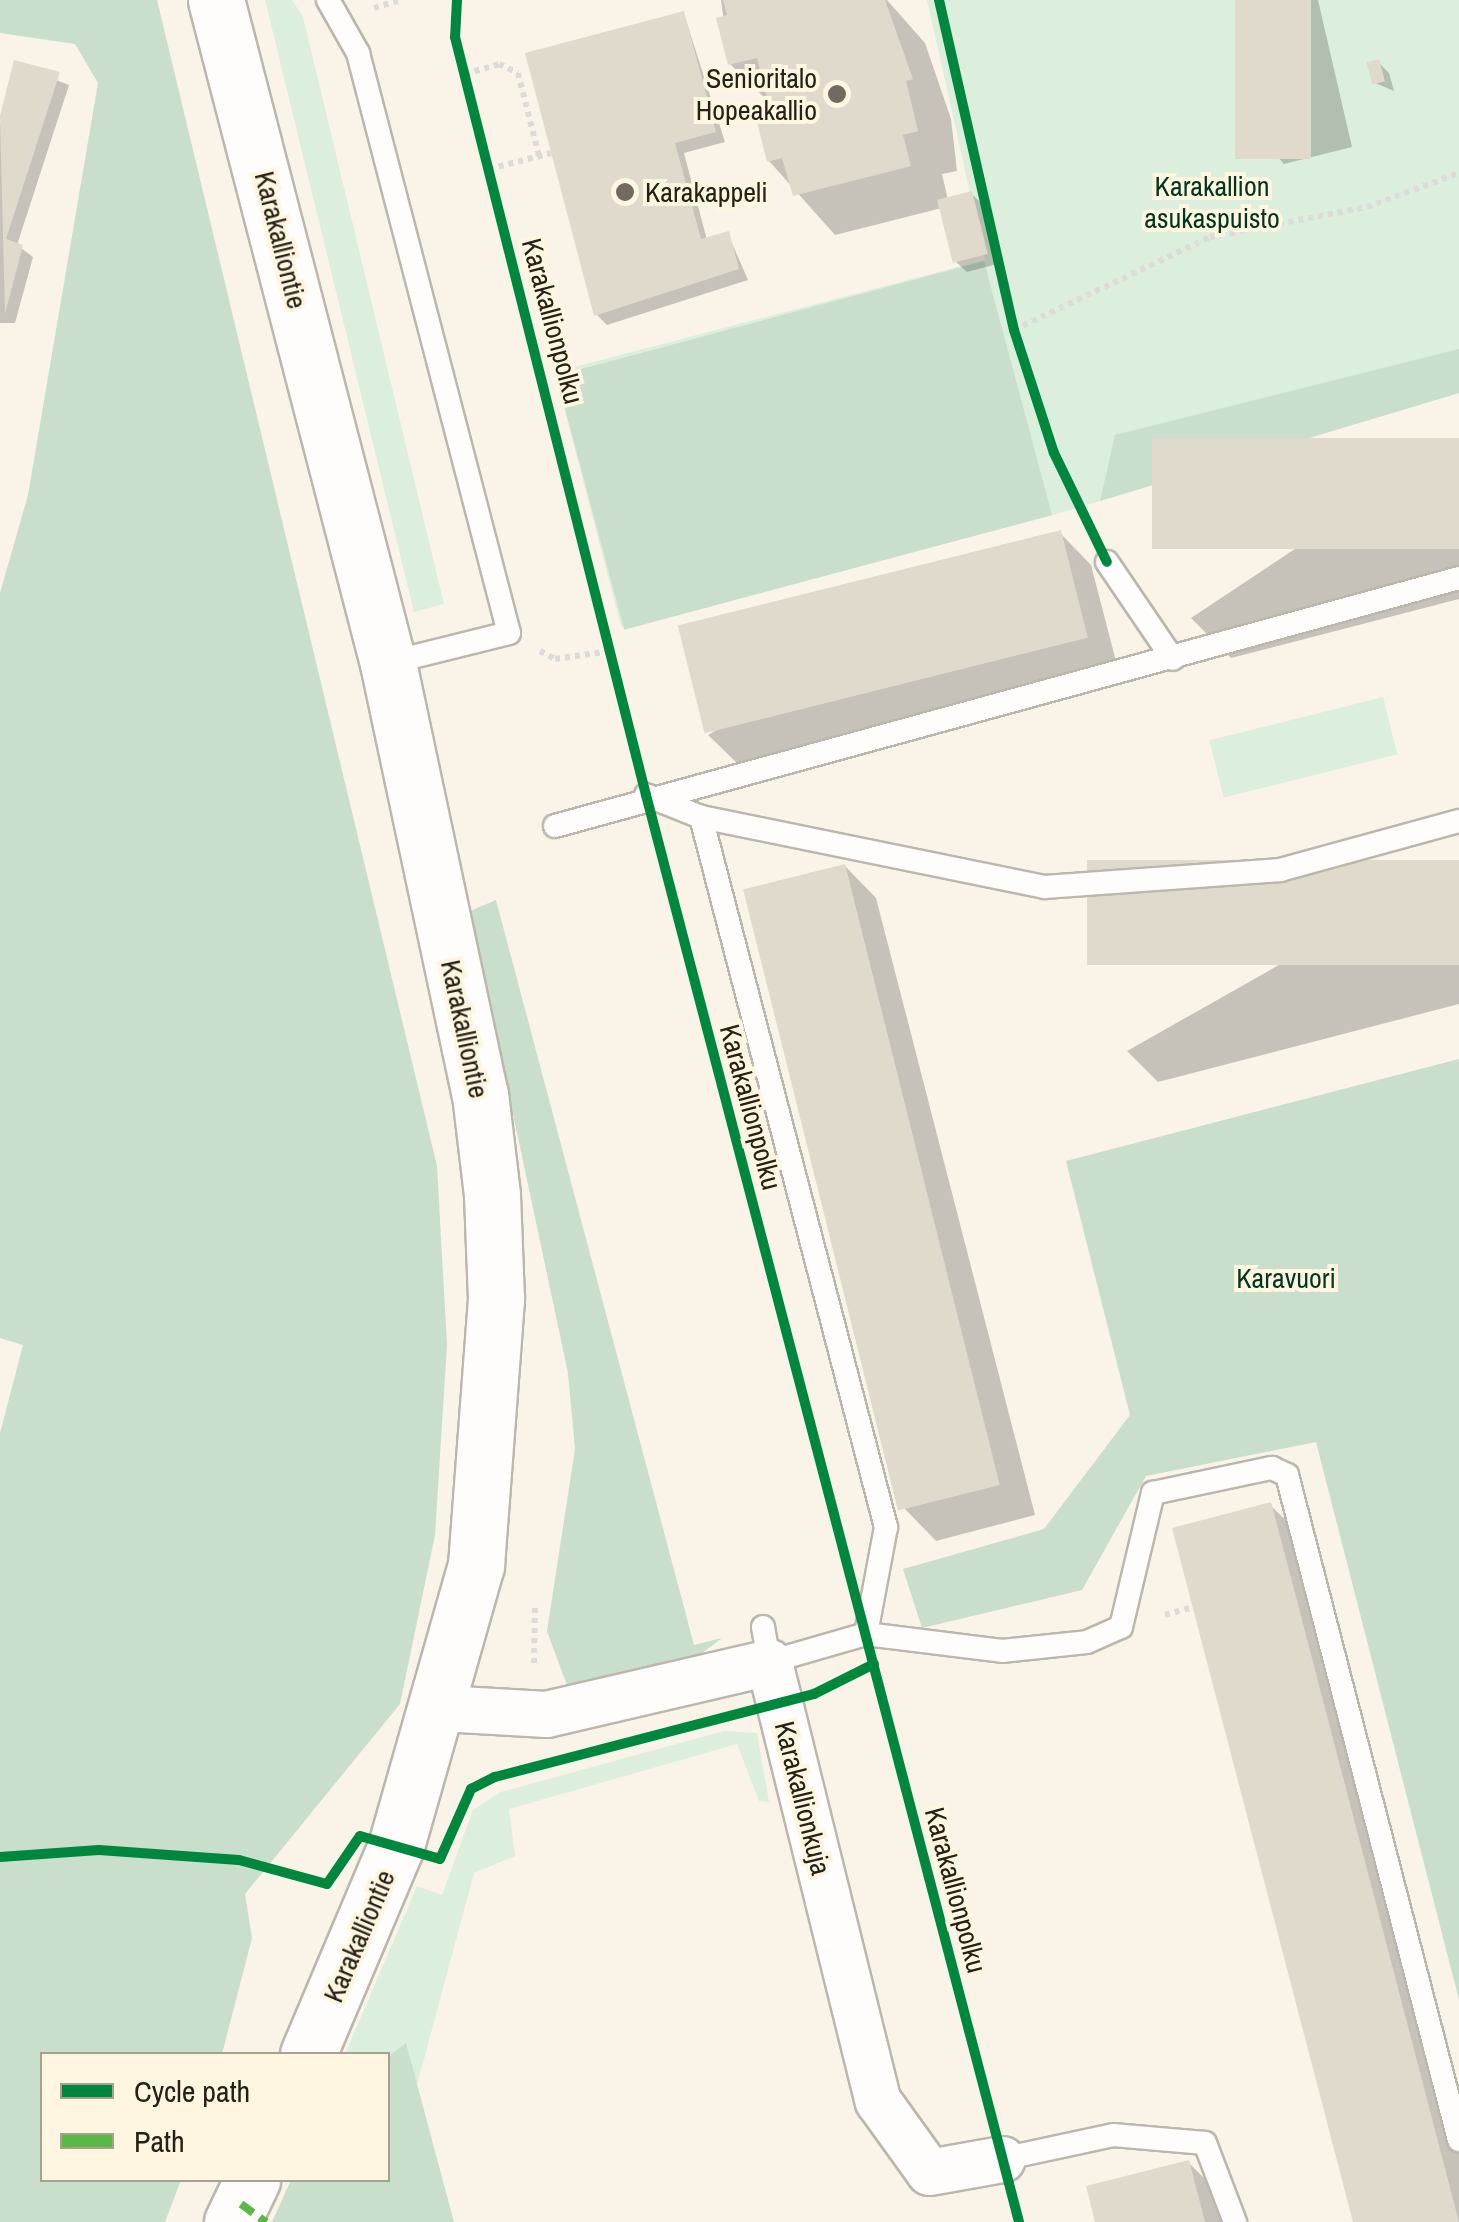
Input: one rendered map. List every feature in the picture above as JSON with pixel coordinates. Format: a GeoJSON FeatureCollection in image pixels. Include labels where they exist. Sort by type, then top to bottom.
{"type":"FeatureCollection","features":[{"type":"Feature","properties":{"kind":"street","name":"Karakalliontie"},"geometry":{"type":"LineString","coordinates":[[216,0],[388,663],[480,1094],[492,1195],[496,1299],[480,1530],[442,1708],[366,1925],[309,2052]]}},
{"type":"Feature","properties":{"kind":"street"},"geometry":{"type":"LineString","coordinates":[[442,1708],[546,1714],[766,1645]]}},
{"type":"Feature","properties":{"kind":"street","name":"Karakallionkuja"},"geometry":{"type":"LineString","coordinates":[[766,1645],[878,2101],[929,2172],[1002,2159]]}},
{"type":"Feature","properties":{"kind":"street"},"geometry":{"type":"LineString","coordinates":[[232,2222],[251,2182]]}},
{"type":"Feature","properties":{"kind":"lane"},"geometry":{"type":"LineString","coordinates":[[328,0],[358,53],[508,633],[388,663]]}},
{"type":"Feature","properties":{"kind":"lane"},"geometry":{"type":"LineString","coordinates":[[1107,562],[1173,659]]}},
{"type":"Feature","properties":{"kind":"lane"},"geometry":{"type":"LineString","coordinates":[[555,826],[646,794],[1173,659],[1459,578]]}},
{"type":"Feature","properties":{"kind":"lane"},"geometry":{"type":"LineString","coordinates":[[646,794],[701,816],[1045,887],[1280,870],[1459,821]]}},
{"type":"Feature","properties":{"kind":"lane"},"geometry":{"type":"LineString","coordinates":[[701,816],[886,1527],[866,1634]]}},
{"type":"Feature","properties":{"kind":"lane"},"geometry":{"type":"LineString","coordinates":[[766,1645],[866,1634],[1002,1651],[1087,1642],[1120,1627],[1153,1492],[1272,1468],[1287,1475],[1459,2140]]}},
{"type":"Feature","properties":{"kind":"lane"},"geometry":{"type":"LineString","coordinates":[[1002,2159],[1112,2134],[1205,2142],[1235,2222]]}},
{"type":"Feature","properties":{"kind":"path"},"geometry":{"type":"LineString","coordinates":[[460,56],[470,93]]}},
{"type":"Feature","properties":{"kind":"path"},"geometry":{"type":"LineString","coordinates":[[465,74],[499,64],[518,73],[539,156]]}},
{"type":"Feature","properties":{"kind":"path"},"geometry":{"type":"LineString","coordinates":[[484,150],[494,186]]}},
{"type":"Feature","properties":{"kind":"path"},"geometry":{"type":"LineString","coordinates":[[489,169],[551,153]]}},
{"type":"Feature","properties":{"kind":"path"},"geometry":{"type":"LineString","coordinates":[[1014,330],[1210,237],[1367,206],[1459,173]]}},
{"type":"Feature","properties":{"kind":"path"},"geometry":{"type":"LineString","coordinates":[[1010,310],[1020,348]]}},
{"type":"Feature","properties":{"kind":"path"},"geometry":{"type":"LineString","coordinates":[[508,633],[554,660],[611,651]]}},
{"type":"Feature","properties":{"kind":"path"},"geometry":{"type":"LineString","coordinates":[[608,635],[616,669]]}},
{"type":"Feature","properties":{"kind":"path"},"geometry":{"type":"LineString","coordinates":[[534,1606],[529,1653],[542,1681]]}},
{"type":"Feature","properties":{"kind":"green space"},"geometry":{"type":"Polygon","coordinates":[[[0,0],[157,0],[437,1166],[447,1345],[435,1535],[400,1704],[245,1894],[252,1938],[223,2052],[40,2052],[40,2182],[180,2182],[165,2222],[0,2222],[0,1433],[23,1345],[0,1338],[0,593],[28,495],[98,83],[75,44],[0,33],[0,0]]]}},
{"type":"Feature","properties":{"kind":"green space"},"geometry":{"type":"Polygon","coordinates":[[[265,0],[292,0],[303,17],[444,604],[414,612],[265,0]]]}},
{"type":"Feature","properties":{"kind":"green space","name":"Karakallion asukaspuisto"},"geometry":{"type":"Polygon","coordinates":[[[927,0],[1459,0],[1459,393],[1050,516],[621,627],[555,372],[985,260],[927,0]]]}},
{"type":"Feature","properties":{"kind":"green space"},"geometry":{"type":"Polygon","coordinates":[[[984,261],[1052,515],[624,630],[556,376],[984,261]]]}},
{"type":"Feature","properties":{"kind":"green space"},"geometry":{"type":"Polygon","coordinates":[[[1459,349],[1459,393],[1100,501],[1115,435],[1459,349]]]}},
{"type":"Feature","properties":{"kind":"green space"},"geometry":{"type":"Polygon","coordinates":[[[1383,697],[1397,754],[1224,798],[1209,740],[1383,697]]]}},
{"type":"Feature","properties":{"kind":"green space"},"geometry":{"type":"Polygon","coordinates":[[[496,900],[694,1645],[722,1638],[689,1663],[568,1688],[547,1631],[575,1449],[568,1373],[470,911],[496,900]]]}},
{"type":"Feature","properties":{"kind":"green space","name":"Karavuori"},"geometry":{"type":"Polygon","coordinates":[[[1459,1059],[1459,2000],[1316,1442],[1146,1476],[1082,1590],[922,1628],[903,1569],[1044,1529],[1130,1415],[1066,1161],[1459,1059]]]}},
{"type":"Feature","properties":{"kind":"green space"},"geometry":{"type":"Polygon","coordinates":[[[724,1731],[757,1733],[769,1802],[759,1801],[737,1744],[509,1809],[515,1856],[474,1873],[417,2085],[406,2044],[390,2056],[390,2052],[346,2052],[417,1886],[442,1895],[473,1810],[501,1792],[724,1731]]]}},
{"type":"Feature","properties":{"kind":"green space"},"geometry":{"type":"Polygon","coordinates":[[[406,2043],[454,2222],[272,2222],[290,2182],[390,2182],[390,2055],[406,2043]]]}},
{"type":"Feature","properties":{"kind":"building","name":"Senioritalo Hopeakallio"},"geometry":{"type":"Polygon","coordinates":[[[723,0],[885,0],[913,79],[906,81],[918,131],[903,135],[911,166],[793,196],[782,158],[767,162],[754,110],[769,106],[757,58],[728,65],[716,18],[727,15],[723,0]]]}},
{"type":"Feature","properties":{"kind":"building"},"geometry":{"type":"Polygon","coordinates":[[[1235,0],[1311,0],[1311,159],[1235,159],[1235,0]]]}},
{"type":"Feature","properties":{"kind":"building","name":"Karakappeli"},"geometry":{"type":"Polygon","coordinates":[[[684,11],[716,132],[675,143],[701,239],[729,231],[739,269],[594,316],[525,53],[684,11]]]}},
{"type":"Feature","properties":{"kind":"building"},"geometry":{"type":"Polygon","coordinates":[[[1379,59],[1385,81],[1372,85],[1366,62],[1379,59]]]}},
{"type":"Feature","properties":{"kind":"building"},"geometry":{"type":"Polygon","coordinates":[[[14,60],[60,72],[6,239],[23,245],[5,314],[0,116],[14,60]]]}},
{"type":"Feature","properties":{"kind":"building"},"geometry":{"type":"Polygon","coordinates":[[[972,191],[988,254],[953,263],[937,200],[972,191]]]}},
{"type":"Feature","properties":{"kind":"building"},"geometry":{"type":"Polygon","coordinates":[[[1152,438],[1459,438],[1459,549],[1152,549],[1152,438]]]}},
{"type":"Feature","properties":{"kind":"building"},"geometry":{"type":"Polygon","coordinates":[[[1061,530],[1088,638],[705,733],[678,626],[1061,530]]]}},
{"type":"Feature","properties":{"kind":"building"},"geometry":{"type":"Polygon","coordinates":[[[1087,860],[1459,860],[1459,965],[1087,965],[1087,860]]]}},
{"type":"Feature","properties":{"kind":"building"},"geometry":{"type":"Polygon","coordinates":[[[845,864],[1000,1485],[898,1510],[743,889],[845,864]]]}},
{"type":"Feature","properties":{"kind":"building"},"geometry":{"type":"Polygon","coordinates":[[[1271,1502],[1459,2222],[1353,2222],[1172,1528],[1271,1502]]]}},
{"type":"Feature","properties":{"kind":"building"},"geometry":{"type":"Polygon","coordinates":[[[1189,2160],[1205,2222],[1095,2222],[1086,2186],[1189,2160]]]}},
{"type":"Feature","properties":{"kind":"marked path"},"geometry":{"type":"LineString","coordinates":[[241,2204],[266,2222]]}},
{"type":"Feature","properties":{"kind":"cycle path","name":"Karakallionpolku"},"geometry":{"type":"LineString","coordinates":[[457,0],[455,37],[646,795],[1019,2222]]}},
{"type":"Feature","properties":{"kind":"cycle path"},"geometry":{"type":"LineString","coordinates":[[939,0],[1014,330],[1054,453],[1107,562]]}},
{"type":"Feature","properties":{"kind":"cycle path"},"geometry":{"type":"LineString","coordinates":[[0,1857],[99,1850],[239,1860],[327,1884],[360,1836],[440,1859],[471,1789],[495,1777],[814,1694],[874,1664]]}},
{"type":"Feature","properties":{"kind":"place","name":"Senioritalo Hopeakallio"},"geometry":{"type":"Point","coordinates":[837,94]}},
{"type":"Feature","properties":{"kind":"place","name":"Karakappeli"},"geometry":{"type":"Point","coordinates":[625,192]}}]}
